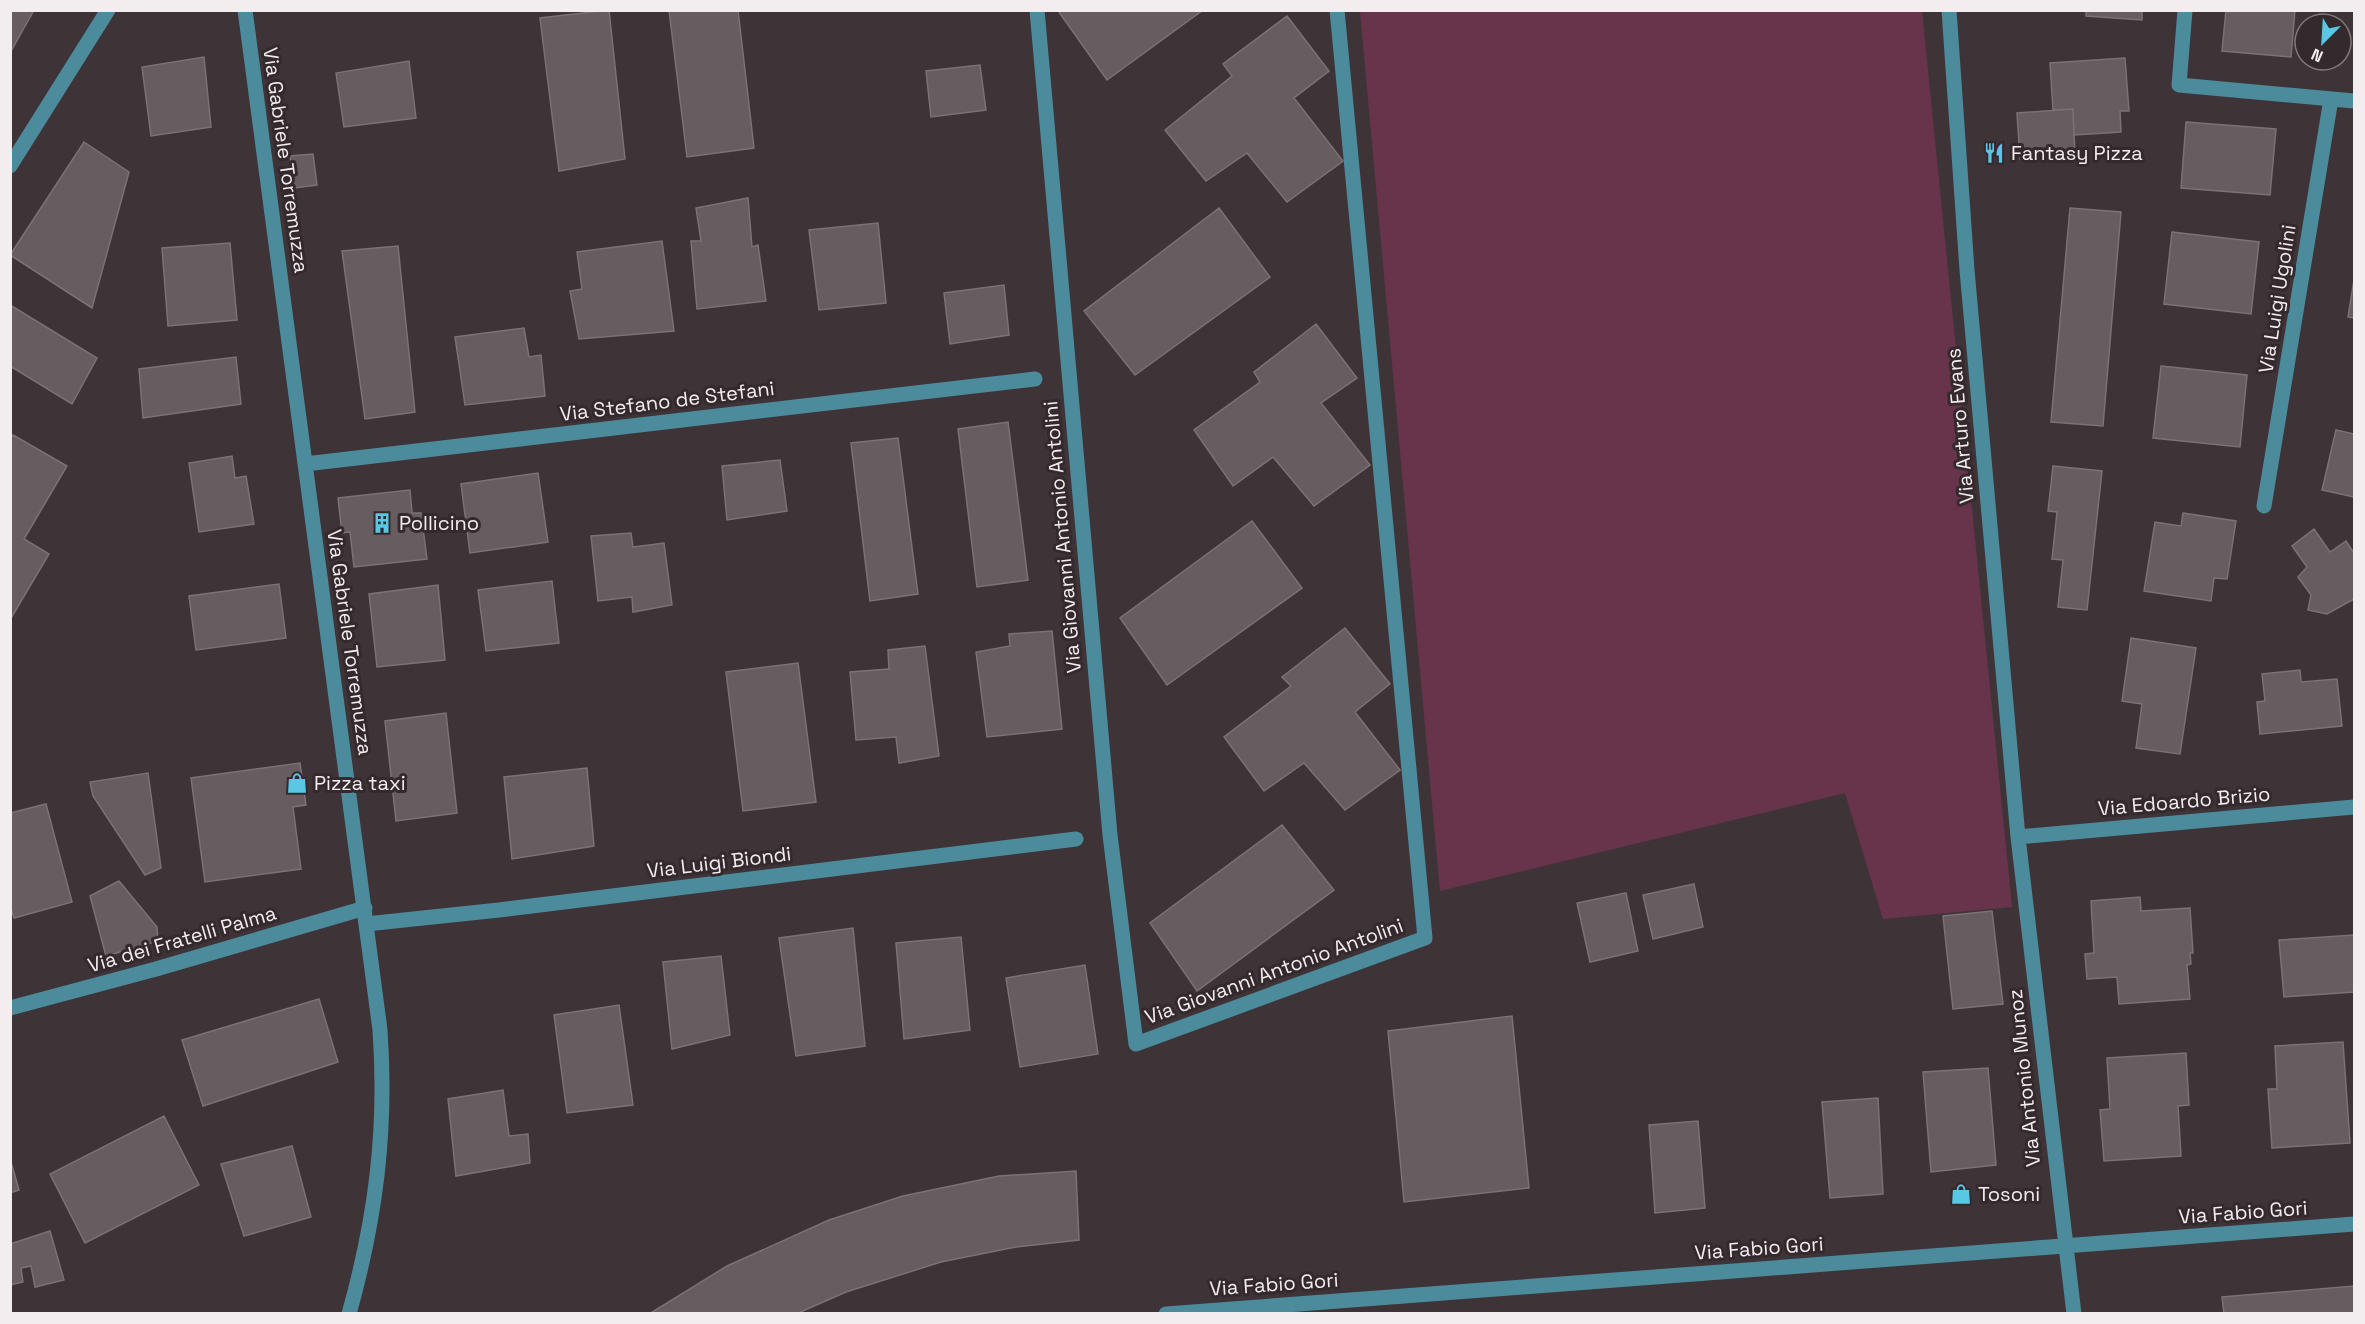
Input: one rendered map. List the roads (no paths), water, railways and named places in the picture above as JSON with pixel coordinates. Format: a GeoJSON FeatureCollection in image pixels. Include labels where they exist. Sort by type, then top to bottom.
{"type":"FeatureCollection","features":[{"type":"Feature","properties":{"kind":"street"},"geometry":{"type":"LineString","coordinates":[[10,166],[108,10]]}},
{"type":"Feature","properties":{"kind":"street","name":"Via Gabriele Torremuzza"},"geometry":{"type":"LineString","coordinates":[[245,10],[366,916],[382,1058],[382,1131],[376,1197],[365,1257],[350,1314]]}},
{"type":"Feature","properties":{"kind":"street","name":"Via Giovanni Antonio Antolini"},"geometry":{"type":"LineString","coordinates":[[1037,10],[1109,823],[1136,1044],[1425,938],[1336,10]]}},
{"type":"Feature","properties":{"kind":"street","name":"Via Arturo Evans"},"geometry":{"type":"LineString","coordinates":[[1949,10],[1967,270],[2018,837]]}},
{"type":"Feature","properties":{"kind":"street"},"geometry":{"type":"LineString","coordinates":[[2185,10],[2179,85],[2355,101]]}},
{"type":"Feature","properties":{"kind":"street","name":"Via Luigi Ugolini"},"geometry":{"type":"LineString","coordinates":[[2264,506],[2331,99]]}},
{"type":"Feature","properties":{"kind":"street","name":"Via Stefano de Stefani"},"geometry":{"type":"LineString","coordinates":[[305,464],[1035,380]]}},
{"type":"Feature","properties":{"kind":"street","name":"Via Edoardo Brizio"},"geometry":{"type":"LineString","coordinates":[[2018,837],[2355,807]]}},
{"type":"Feature","properties":{"kind":"street","name":"Via Antonio Munoz"},"geometry":{"type":"LineString","coordinates":[[2018,837],[2064,1247],[2074,1314]]}},
{"type":"Feature","properties":{"kind":"street","name":"Via Luigi Biondi"},"geometry":{"type":"LineString","coordinates":[[366,916],[499,910],[1076,839]]}},
{"type":"Feature","properties":{"kind":"street","name":"Via dei Fratelli Palma"},"geometry":{"type":"LineString","coordinates":[[10,1008],[366,916]]}},
{"type":"Feature","properties":{"kind":"street","name":"Via Fabio Gori"},"geometry":{"type":"LineString","coordinates":[[1166,1314],[2355,1224]]}},
{"type":"Feature","properties":{"kind":"place","name":"Fantasy Pizza"},"geometry":{"type":"Point","coordinates":[1994,153]}},
{"type":"Feature","properties":{"kind":"place","name":"Pollicino"},"geometry":{"type":"Point","coordinates":[382,523]}},
{"type":"Feature","properties":{"kind":"place","name":"Pizza taxi"},"geometry":{"type":"Point","coordinates":[297,783]}},
{"type":"Feature","properties":{"kind":"place","name":"Tosoni"},"geometry":{"type":"Point","coordinates":[1961,1194]}}]}
